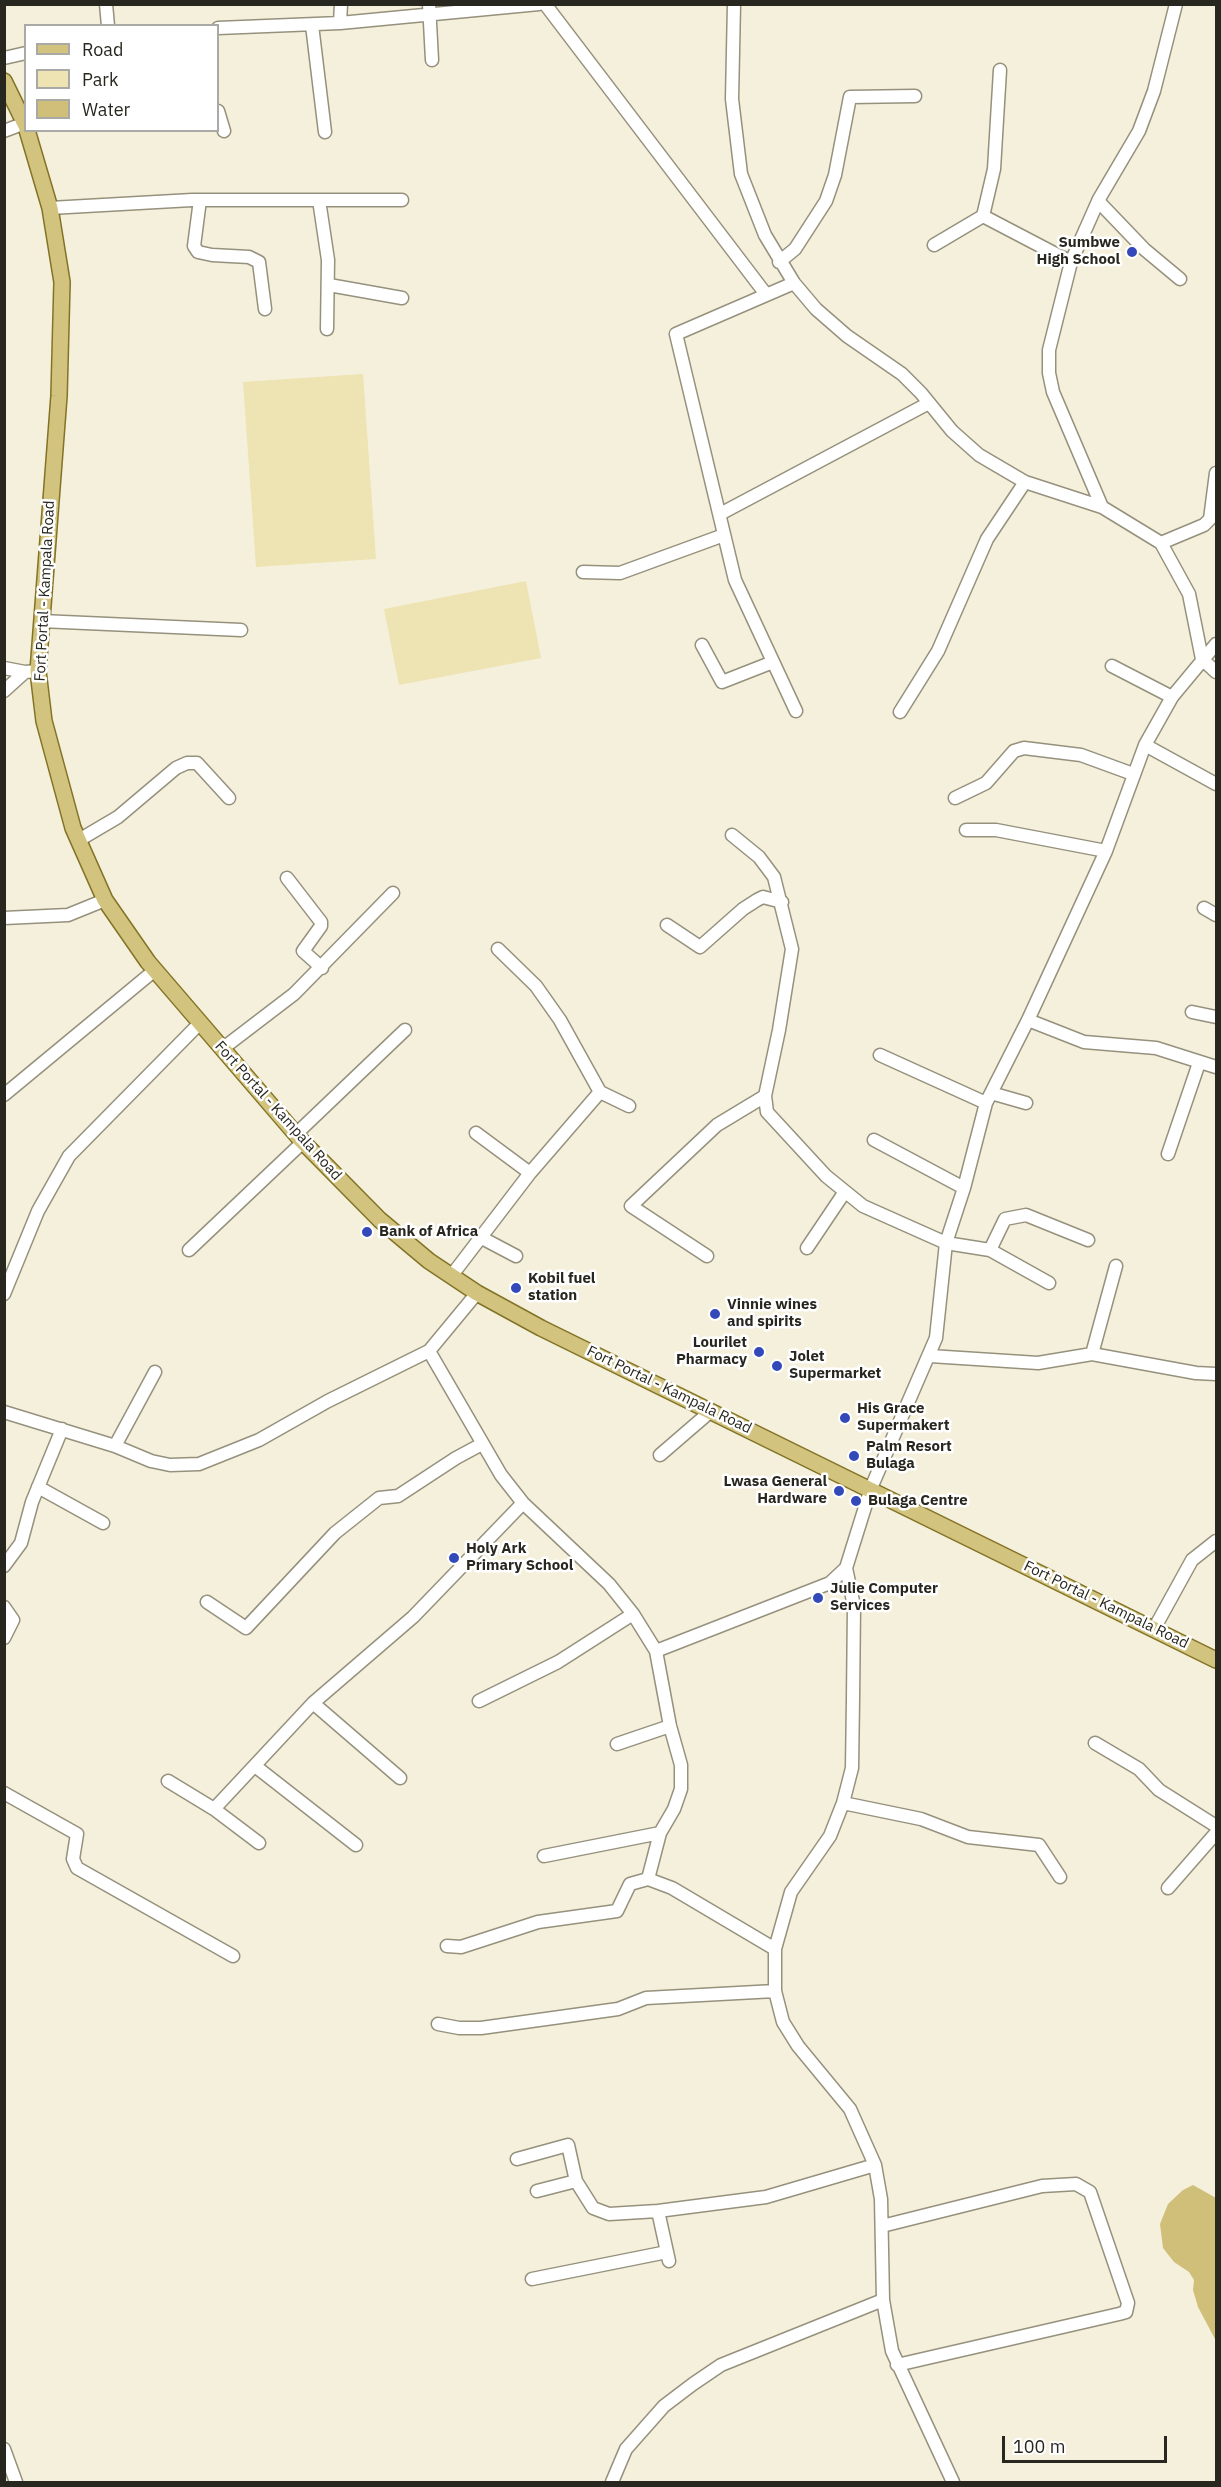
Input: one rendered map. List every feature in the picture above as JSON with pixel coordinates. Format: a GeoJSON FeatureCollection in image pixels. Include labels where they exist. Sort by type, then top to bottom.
{"type":"FeatureCollection","features":[{"type":"Feature","properties":{"kind":"main road","name":"Fort Portal - Kampala Road"},"geometry":{"type":"LineString","coordinates":[[4,81],[24,123]]}},
{"type":"Feature","properties":{"kind":"main road","name":"Fort Portal - Kampala Road"},"geometry":{"type":"LineString","coordinates":[[28,132],[50,207],[62,282],[62,335],[41,621],[32,671],[53,762],[73,828],[105,900],[155,970],[299,1138],[380,1220],[429,1261],[477,1293],[541,1328],[871,1488],[1216,1660]]}},
{"type":"Feature","properties":{"kind":"street"},"geometry":{"type":"LineString","coordinates":[[106,4],[108,24]]}},
{"type":"Feature","properties":{"kind":"street"},"geometry":{"type":"LineString","coordinates":[[340,23],[341,4]]}},
{"type":"Feature","properties":{"kind":"street"},"geometry":{"type":"LineString","coordinates":[[219,28],[340,23],[430,10],[539,4]]}},
{"type":"Feature","properties":{"kind":"street"},"geometry":{"type":"LineString","coordinates":[[545,4],[765,293]]}},
{"type":"Feature","properties":{"kind":"street"},"geometry":{"type":"LineString","coordinates":[[734,4],[732,99],[741,174],[751,205],[779,262],[794,283],[824,317],[902,374],[952,430],[979,455],[1025,482],[1102,507],[1161,543],[1189,594],[1202,659],[1216,672]]}},
{"type":"Feature","properties":{"kind":"street"},"geometry":{"type":"LineString","coordinates":[[1102,507],[1053,392],[1049,373],[1049,350],[1071,262],[1098,201],[1139,131],[1154,91],[1176,4]]}},
{"type":"Feature","properties":{"kind":"street"},"geometry":{"type":"LineString","coordinates":[[430,10],[432,60]]}},
{"type":"Feature","properties":{"kind":"street"},"geometry":{"type":"LineString","coordinates":[[312,25],[325,132]]}},
{"type":"Feature","properties":{"kind":"street"},"geometry":{"type":"LineString","coordinates":[[4,57],[24,53]]}},
{"type":"Feature","properties":{"kind":"street"},"geometry":{"type":"LineString","coordinates":[[934,245],[983,216],[994,169],[1000,70]]}},
{"type":"Feature","properties":{"kind":"street"},"geometry":{"type":"LineString","coordinates":[[779,262],[795,249],[826,201],[835,175],[850,97],[915,96]]}},
{"type":"Feature","properties":{"kind":"street"},"geometry":{"type":"LineString","coordinates":[[219,114],[224,131]]}},
{"type":"Feature","properties":{"kind":"street"},"geometry":{"type":"LineString","coordinates":[[4,130],[24,127]]}},
{"type":"Feature","properties":{"kind":"street"},"geometry":{"type":"LineString","coordinates":[[200,200],[194,246],[198,252],[249,257],[259,262],[265,309]]}},
{"type":"Feature","properties":{"kind":"street"},"geometry":{"type":"LineString","coordinates":[[50,207],[200,200],[402,200]]}},
{"type":"Feature","properties":{"kind":"street"},"geometry":{"type":"LineString","coordinates":[[319,200],[329,285],[327,329]]}},
{"type":"Feature","properties":{"kind":"street"},"geometry":{"type":"LineString","coordinates":[[1098,201],[1144,249],[1180,279]]}},
{"type":"Feature","properties":{"kind":"street"},"geometry":{"type":"LineString","coordinates":[[983,216],[1071,262]]}},
{"type":"Feature","properties":{"kind":"street"},"geometry":{"type":"LineString","coordinates":[[794,283],[765,293],[676,334],[735,580],[796,711]]}},
{"type":"Feature","properties":{"kind":"street"},"geometry":{"type":"LineString","coordinates":[[329,285],[402,298]]}},
{"type":"Feature","properties":{"kind":"street"},"geometry":{"type":"LineString","coordinates":[[720,514],[929,403]]}},
{"type":"Feature","properties":{"kind":"street"},"geometry":{"type":"LineString","coordinates":[[1161,543],[1204,525],[1210,519],[1216,474]]}},
{"type":"Feature","properties":{"kind":"street"},"geometry":{"type":"LineString","coordinates":[[900,712],[938,651],[987,539],[1025,482]]}},
{"type":"Feature","properties":{"kind":"street"},"geometry":{"type":"LineString","coordinates":[[583,572],[620,573],[724,535]]}},
{"type":"Feature","properties":{"kind":"street"},"geometry":{"type":"LineString","coordinates":[[41,621],[242,630]]}},
{"type":"Feature","properties":{"kind":"street"},"geometry":{"type":"LineString","coordinates":[[953,2482],[892,2350],[883,2300],[882,2226],[875,2165],[850,2109],[798,2046],[783,2022],[775,1991],[775,1948],[791,1892],[830,1836],[843,1803],[852,1768],[854,1606],[846,1568],[871,1488],[936,1338],[946,1243],[964,1188],[988,1098],[1029,1020],[1106,851],[1145,745],[1172,697],[1216,644]]}},
{"type":"Feature","properties":{"kind":"street"},"geometry":{"type":"LineString","coordinates":[[702,645],[722,682],[773,662]]}},
{"type":"Feature","properties":{"kind":"street"},"geometry":{"type":"LineString","coordinates":[[1112,666],[1172,697]]}},
{"type":"Feature","properties":{"kind":"street"},"geometry":{"type":"LineString","coordinates":[[4,668],[32,671]]}},
{"type":"Feature","properties":{"kind":"street"},"geometry":{"type":"LineString","coordinates":[[4,691],[32,671]]}},
{"type":"Feature","properties":{"kind":"street"},"geometry":{"type":"LineString","coordinates":[[1145,745],[1216,783]]}},
{"type":"Feature","properties":{"kind":"street"},"geometry":{"type":"LineString","coordinates":[[956,798],[986,783],[1014,751],[1024,748],[1081,755],[1133,774]]}},
{"type":"Feature","properties":{"kind":"street"},"geometry":{"type":"LineString","coordinates":[[80,840],[118,818],[177,768],[187,763],[197,763],[229,798]]}},
{"type":"Feature","properties":{"kind":"street"},"geometry":{"type":"LineString","coordinates":[[966,830],[996,830],[1106,851]]}},
{"type":"Feature","properties":{"kind":"street"},"geometry":{"type":"LineString","coordinates":[[732,835],[759,857],[774,877],[792,950],[765,1096],[767,1112],[787,1136],[844,1193],[863,1206],[946,1243],[990,1250],[1049,1283]]}},
{"type":"Feature","properties":{"kind":"street"},"geometry":{"type":"LineString","coordinates":[[286,878],[321,922],[321,926],[303,951],[322,968]]}},
{"type":"Feature","properties":{"kind":"street"},"geometry":{"type":"LineString","coordinates":[[222,1049],[294,994],[393,893]]}},
{"type":"Feature","properties":{"kind":"street"},"geometry":{"type":"LineString","coordinates":[[667,925],[700,947],[743,909],[757,900],[763,897],[782,902]]}},
{"type":"Feature","properties":{"kind":"street"},"geometry":{"type":"LineString","coordinates":[[4,918],[68,915],[105,900]]}},
{"type":"Feature","properties":{"kind":"street"},"geometry":{"type":"LineString","coordinates":[[1204,908],[1216,915]]}},
{"type":"Feature","properties":{"kind":"street"},"geometry":{"type":"LineString","coordinates":[[498,949],[536,986],[560,1020],[600,1092],[629,1106]]}},
{"type":"Feature","properties":{"kind":"street"},"geometry":{"type":"LineString","coordinates":[[4,1095],[155,970]]}},
{"type":"Feature","properties":{"kind":"street"},"geometry":{"type":"LineString","coordinates":[[1191,1012],[1216,1017]]}},
{"type":"Feature","properties":{"kind":"street"},"geometry":{"type":"LineString","coordinates":[[1029,1020],[1084,1042],[1156,1048],[1216,1067]]}},
{"type":"Feature","properties":{"kind":"street"},"geometry":{"type":"LineString","coordinates":[[4,1294],[38,1211],[69,1156],[199,1024]]}},
{"type":"Feature","properties":{"kind":"street"},"geometry":{"type":"LineString","coordinates":[[189,1250],[405,1030]]}},
{"type":"Feature","properties":{"kind":"street"},"geometry":{"type":"LineString","coordinates":[[880,1055],[988,1098],[1026,1103]]}},
{"type":"Feature","properties":{"kind":"street"},"geometry":{"type":"LineString","coordinates":[[1168,1154],[1199,1063]]}},
{"type":"Feature","properties":{"kind":"street"},"geometry":{"type":"LineString","coordinates":[[452,1275],[530,1173],[600,1092]]}},
{"type":"Feature","properties":{"kind":"street"},"geometry":{"type":"LineString","coordinates":[[707,1256],[631,1206],[670,1166],[717,1125],[765,1096]]}},
{"type":"Feature","properties":{"kind":"street"},"geometry":{"type":"LineString","coordinates":[[476,1133],[530,1173]]}},
{"type":"Feature","properties":{"kind":"street"},"geometry":{"type":"LineString","coordinates":[[874,1140],[964,1188]]}},
{"type":"Feature","properties":{"kind":"street"},"geometry":{"type":"LineString","coordinates":[[807,1248],[844,1193]]}},
{"type":"Feature","properties":{"kind":"street"},"geometry":{"type":"LineString","coordinates":[[990,1250],[1005,1219],[1026,1215],[1088,1240]]}},
{"type":"Feature","properties":{"kind":"street"},"geometry":{"type":"LineString","coordinates":[[480,1237],[516,1256]]}},
{"type":"Feature","properties":{"kind":"street"},"geometry":{"type":"LineString","coordinates":[[1092,1354],[1116,1266]]}},
{"type":"Feature","properties":{"kind":"street"},"geometry":{"type":"LineString","coordinates":[[4,1412],[116,1446],[160,1463],[184,1466],[199,1464],[259,1440],[328,1401],[429,1351],[477,1293]]}},
{"type":"Feature","properties":{"kind":"street"},"geometry":{"type":"LineString","coordinates":[[429,1351],[501,1475],[523,1503],[579,1554],[633,1614],[656,1651],[670,1726],[681,1765],[681,1790],[674,1809],[660,1833],[648,1879]]}},
{"type":"Feature","properties":{"kind":"street"},"geometry":{"type":"LineString","coordinates":[[930,1356],[1038,1364],[1092,1354],[1196,1373],[1216,1374]]}},
{"type":"Feature","properties":{"kind":"street"},"geometry":{"type":"LineString","coordinates":[[116,1446],[155,1372]]}},
{"type":"Feature","properties":{"kind":"street"},"geometry":{"type":"LineString","coordinates":[[660,1455],[711,1411]]}},
{"type":"Feature","properties":{"kind":"street"},"geometry":{"type":"LineString","coordinates":[[4,1566],[21,1544],[38,1486],[62,1429]]}},
{"type":"Feature","properties":{"kind":"street"},"geometry":{"type":"LineString","coordinates":[[207,1602],[246,1628],[335,1533],[379,1498],[398,1496],[482,1444]]}},
{"type":"Feature","properties":{"kind":"street"},"geometry":{"type":"LineString","coordinates":[[38,1486],[103,1523]]}},
{"type":"Feature","properties":{"kind":"street"},"geometry":{"type":"LineString","coordinates":[[214,1809],[313,1703],[413,1617],[523,1503]]}},
{"type":"Feature","properties":{"kind":"street"},"geometry":{"type":"LineString","coordinates":[[1154,1629],[1192,1560],[1216,1541]]}},
{"type":"Feature","properties":{"kind":"street"},"geometry":{"type":"LineString","coordinates":[[656,1651],[830,1583],[846,1568]]}},
{"type":"Feature","properties":{"kind":"street"},"geometry":{"type":"LineString","coordinates":[[4,1607],[13,1620],[4,1638]]}},
{"type":"Feature","properties":{"kind":"street"},"geometry":{"type":"LineString","coordinates":[[479,1701],[558,1662],[633,1614]]}},
{"type":"Feature","properties":{"kind":"street"},"geometry":{"type":"LineString","coordinates":[[313,1703],[400,1778]]}},
{"type":"Feature","properties":{"kind":"street"},"geometry":{"type":"LineString","coordinates":[[617,1744],[670,1726]]}},
{"type":"Feature","properties":{"kind":"street"},"geometry":{"type":"LineString","coordinates":[[1095,1743],[1139,1769],[1159,1790],[1216,1826]]}},
{"type":"Feature","properties":{"kind":"street"},"geometry":{"type":"LineString","coordinates":[[255,1766],[356,1845]]}},
{"type":"Feature","properties":{"kind":"street"},"geometry":{"type":"LineString","coordinates":[[168,1781],[214,1809],[259,1843]]}},
{"type":"Feature","properties":{"kind":"street"},"geometry":{"type":"LineString","coordinates":[[4,1793],[76,1834],[73,1860],[77,1868],[233,1956]]}},
{"type":"Feature","properties":{"kind":"street"},"geometry":{"type":"LineString","coordinates":[[843,1803],[921,1819],[968,1837],[1039,1845],[1060,1877]]}},
{"type":"Feature","properties":{"kind":"street"},"geometry":{"type":"LineString","coordinates":[[544,1856],[660,1833]]}},
{"type":"Feature","properties":{"kind":"street"},"geometry":{"type":"LineString","coordinates":[[1168,1888],[1216,1833]]}},
{"type":"Feature","properties":{"kind":"street"},"geometry":{"type":"LineString","coordinates":[[447,1946],[461,1947],[538,1922],[617,1911],[630,1884],[648,1879],[672,1888],[775,1948]]}},
{"type":"Feature","properties":{"kind":"street"},"geometry":{"type":"LineString","coordinates":[[438,2024],[459,2028],[481,2028],[618,2009],[646,1998],[775,1991]]}},
{"type":"Feature","properties":{"kind":"street"},"geometry":{"type":"LineString","coordinates":[[517,2159],[568,2145],[576,2181],[598,2212],[658,2211],[766,2197],[875,2165]]}},
{"type":"Feature","properties":{"kind":"street"},"geometry":{"type":"LineString","coordinates":[[537,2191],[576,2181]]}},
{"type":"Feature","properties":{"kind":"street"},"geometry":{"type":"LineString","coordinates":[[882,2226],[1042,2187],[1076,2184],[1090,2192],[1128,2304],[1126,2312],[1119,2314],[897,2365]]}},
{"type":"Feature","properties":{"kind":"street"},"geometry":{"type":"LineString","coordinates":[[532,2278],[668,2256],[658,2211]]}},
{"type":"Feature","properties":{"kind":"street"},"geometry":{"type":"LineString","coordinates":[[612,2482],[626,2449],[664,2406],[721,2365],[883,2300]]}},
{"type":"Feature","properties":{"kind":"street"},"geometry":{"type":"LineString","coordinates":[[4,2449],[16,2482]]}},
{"type":"Feature","properties":{"kind":"green space"},"geometry":{"type":"Polygon","coordinates":[[[363,374],[376,559],[256,567],[243,382],[363,374]]]}},
{"type":"Feature","properties":{"kind":"green space"},"geometry":{"type":"Polygon","coordinates":[[[526,581],[541,658],[399,685],[384,609],[526,581]]]}},
{"type":"Feature","properties":{"kind":"water"},"geometry":{"type":"Polygon","coordinates":[[[1193,2185],[1216,2198],[1216,2341],[1198,2307],[1193,2290],[1194,2280],[1189,2272],[1174,2262],[1163,2248],[1160,2224],[1168,2204],[1183,2190],[1193,2185]]]}},
{"type":"Feature","properties":{"kind":"place","name":"Sumbwe High School"},"geometry":{"type":"Point","coordinates":[1132,252]}},
{"type":"Feature","properties":{"kind":"place","name":"Bank of Africa"},"geometry":{"type":"Point","coordinates":[367,1232]}},
{"type":"Feature","properties":{"kind":"place","name":"Kobil fuel station"},"geometry":{"type":"Point","coordinates":[516,1288]}},
{"type":"Feature","properties":{"kind":"place","name":"Vinnie wines and spirits"},"geometry":{"type":"Point","coordinates":[715,1314]}},
{"type":"Feature","properties":{"kind":"place","name":"Lourilet Pharmacy"},"geometry":{"type":"Point","coordinates":[759,1352]}},
{"type":"Feature","properties":{"kind":"place","name":"Jolet Supermarket"},"geometry":{"type":"Point","coordinates":[777,1366]}},
{"type":"Feature","properties":{"kind":"place","name":"His Grace Supermakert"},"geometry":{"type":"Point","coordinates":[845,1418]}},
{"type":"Feature","properties":{"kind":"place","name":"Palm Resort Bulaga"},"geometry":{"type":"Point","coordinates":[854,1456]}},
{"type":"Feature","properties":{"kind":"place","name":"Lwasa General Hardware"},"geometry":{"type":"Point","coordinates":[839,1491]}},
{"type":"Feature","properties":{"kind":"place","name":"Bulaga Centre"},"geometry":{"type":"Point","coordinates":[856,1501]}},
{"type":"Feature","properties":{"kind":"place","name":"Holy Ark Primary School"},"geometry":{"type":"Point","coordinates":[454,1558]}},
{"type":"Feature","properties":{"kind":"place","name":"Julie Computer Services"},"geometry":{"type":"Point","coordinates":[818,1598]}}]}
